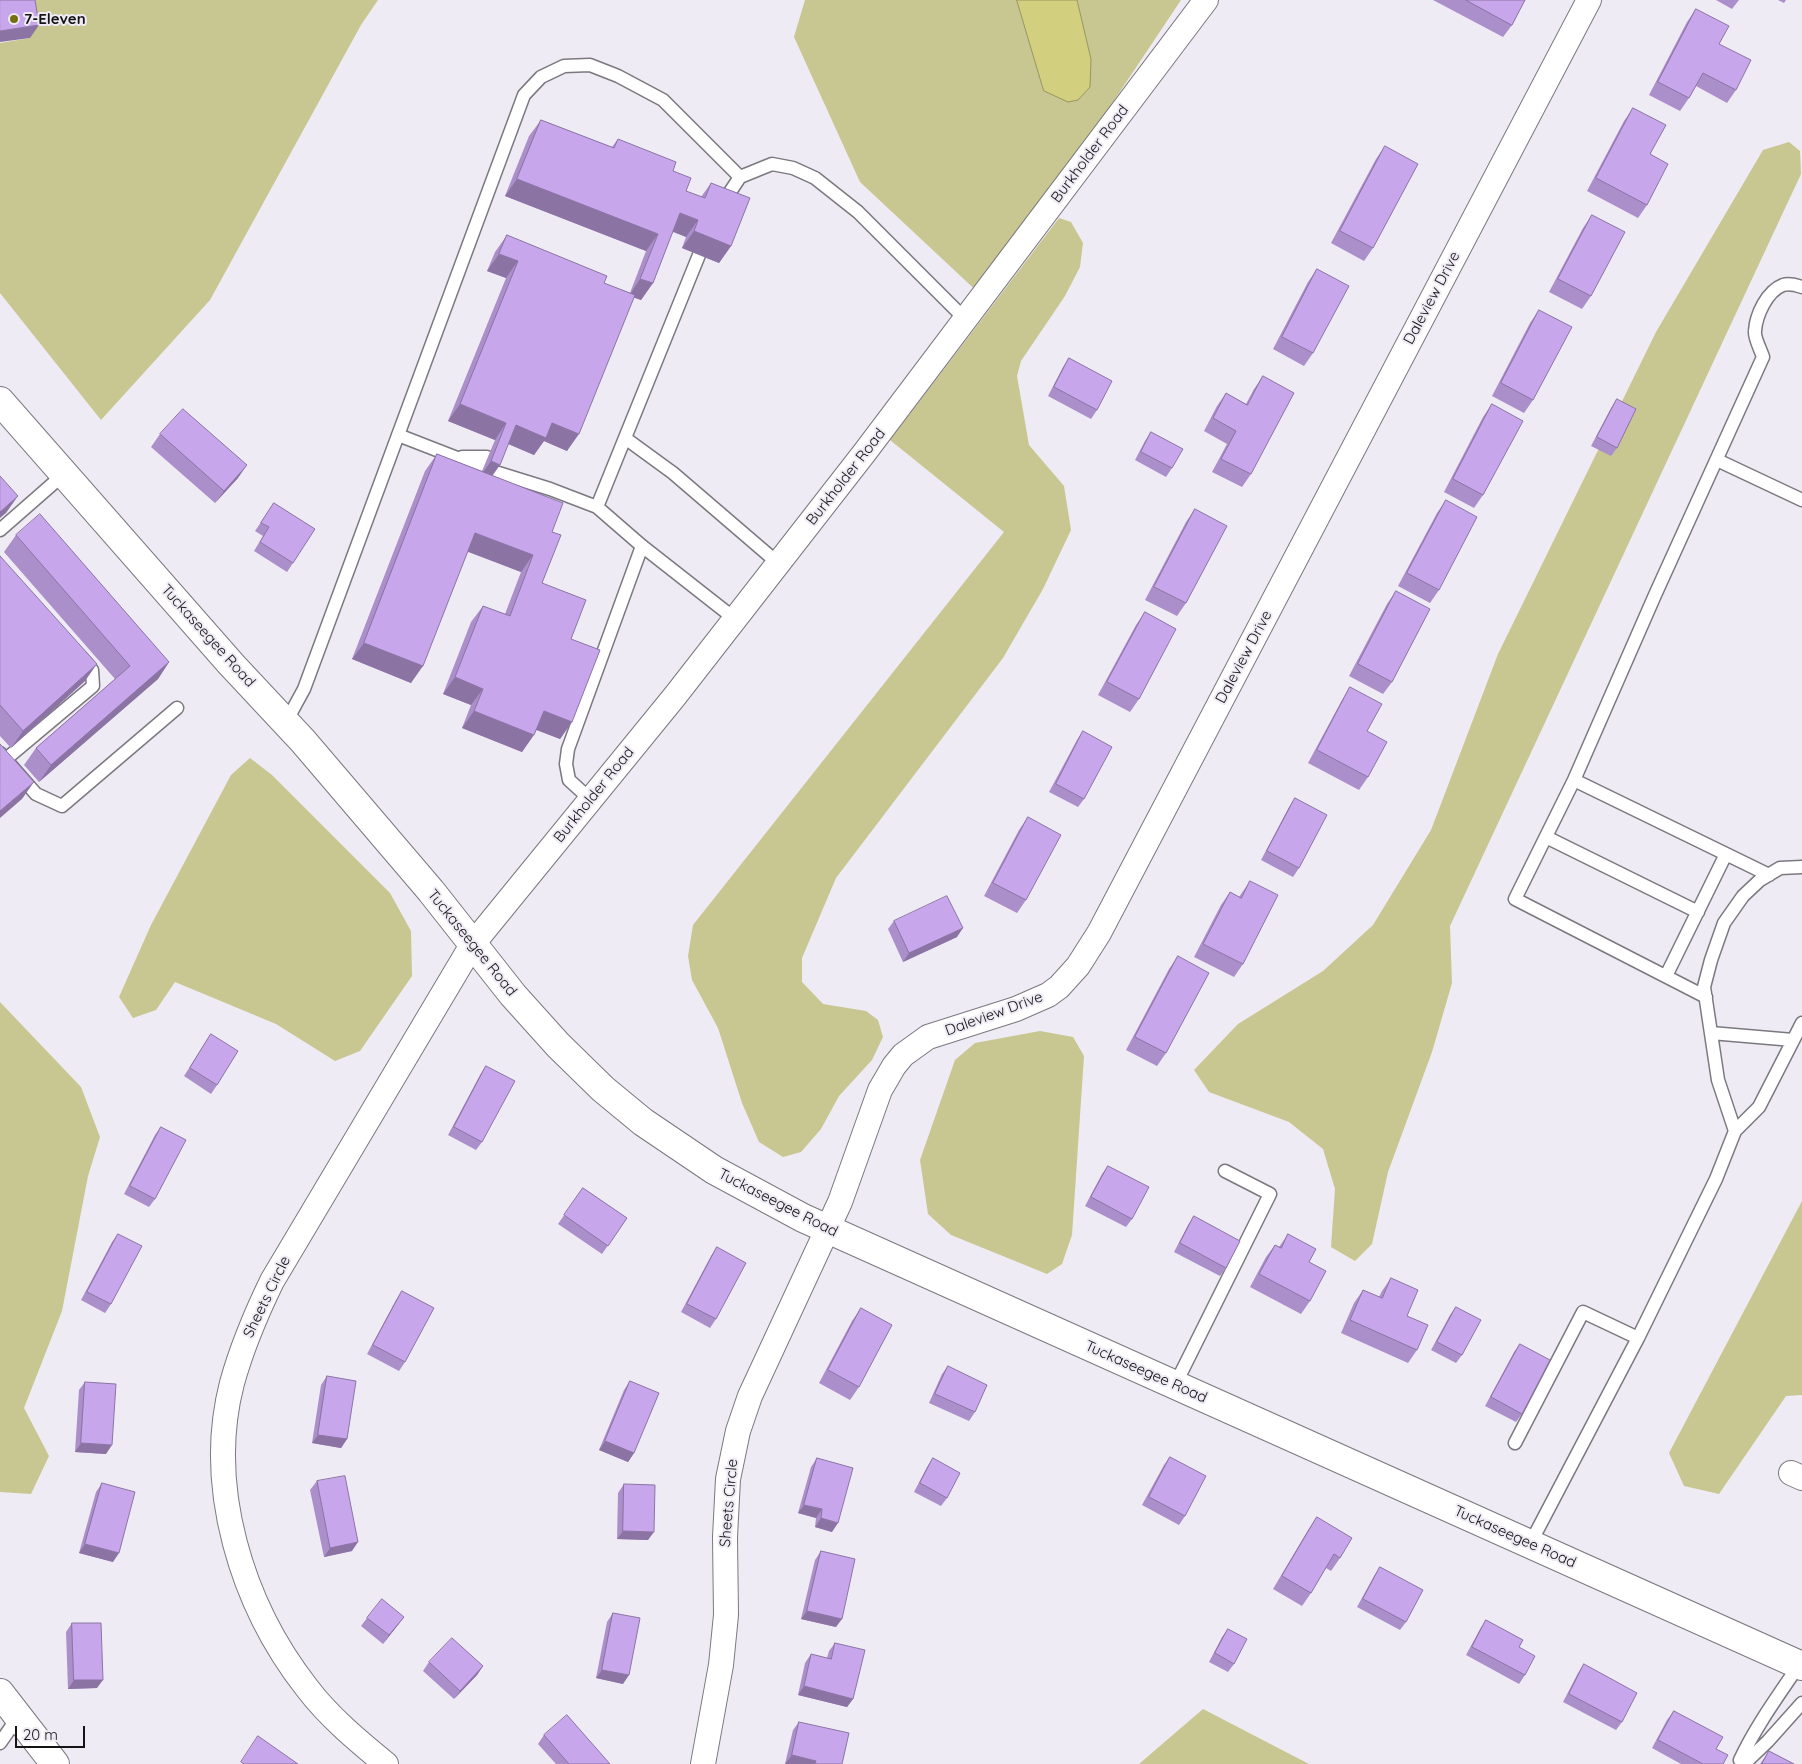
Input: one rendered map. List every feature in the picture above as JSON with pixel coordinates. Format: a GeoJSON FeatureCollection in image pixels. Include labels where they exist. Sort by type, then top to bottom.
{"type":"FeatureCollection","features":[{"type":"Feature","properties":{"kind":"street","name":"Burkholder Road"},"geometry":{"type":"LineString","coordinates":[[472,945],[591,800],[779,564],[966,320],[1206,0]]}},
{"type":"Feature","properties":{"kind":"street","name":"Daleview Drive"},"geometry":{"type":"LineString","coordinates":[[827,1229],[840,1202],[880,1090],[894,1066],[904,1055],[928,1037],[1016,1009],[1048,995],[1059,987],[1078,966],[1100,933],[1589,0]]}},
{"type":"Feature","properties":{"kind":"street","name":"Tuckaseegee Road"},"geometry":{"type":"LineString","coordinates":[[0,401],[231,664],[286,722],[431,891],[513,995],[558,1045],[604,1089],[643,1122],[714,1170],[803,1218],[1800,1665]]}},
{"type":"Feature","properties":{"kind":"street","name":"Sheets Circle"},"geometry":{"type":"LineString","coordinates":[[386,1764],[339,1724],[307,1689],[278,1646],[254,1597],[239,1556],[228,1515],[223,1478],[223,1440],[232,1384],[248,1331],[272,1281],[472,945]]}},
{"type":"Feature","properties":{"kind":"street","name":"Sheets Circle"},"geometry":{"type":"LineString","coordinates":[[703,1764],[721,1665],[726,1614],[725,1537],[728,1479],[738,1431],[750,1396],[827,1229]]}},
{"type":"Feature","properties":{"kind":"street"},"geometry":{"type":"LineString","coordinates":[[0,1693],[55,1764]]}},
{"type":"Feature","properties":{"kind":"lane"},"geometry":{"type":"LineString","coordinates":[[286,722],[304,689],[524,96],[541,77],[564,66],[590,65],[618,76],[663,100],[740,177]]}},
{"type":"Feature","properties":{"kind":"lane"},"geometry":{"type":"LineString","coordinates":[[719,208],[740,177],[772,164],[794,168],[815,178],[858,212],[966,320]]}},
{"type":"Feature","properties":{"kind":"lane"},"geometry":{"type":"LineString","coordinates":[[597,507],[700,255]]}},
{"type":"Feature","properties":{"kind":"lane"},"geometry":{"type":"LineString","coordinates":[[1706,997],[1514,899],[1574,780],[1655,595],[1764,357],[1754,332],[1760,313],[1771,292],[1784,284],[1802,288]]}},
{"type":"Feature","properties":{"kind":"lane"},"geometry":{"type":"LineString","coordinates":[[398,435],[455,456],[490,464],[512,478],[550,489],[597,507],[642,546],[735,620]]}},
{"type":"Feature","properties":{"kind":"lane"},"geometry":{"type":"LineString","coordinates":[[625,438],[674,473],[779,564]]}},
{"type":"Feature","properties":{"kind":"lane"},"geometry":{"type":"LineString","coordinates":[[1717,460],[1802,500]]}},
{"type":"Feature","properties":{"kind":"lane"},"geometry":{"type":"LineString","coordinates":[[0,530],[64,474]]}},
{"type":"Feature","properties":{"kind":"lane"},"geometry":{"type":"LineString","coordinates":[[591,800],[568,780],[566,764],[568,749],[642,546]]}},
{"type":"Feature","properties":{"kind":"lane"},"geometry":{"type":"LineString","coordinates":[[73,648],[92,670],[93,686],[3,756],[36,794],[62,806],[177,708]]}},
{"type":"Feature","properties":{"kind":"lane"},"geometry":{"type":"LineString","coordinates":[[1574,780],[1769,874]]}},
{"type":"Feature","properties":{"kind":"lane"},"geometry":{"type":"LineString","coordinates":[[1546,837],[1698,912]]}},
{"type":"Feature","properties":{"kind":"lane"},"geometry":{"type":"LineString","coordinates":[[1666,976],[1726,854]]}},
{"type":"Feature","properties":{"kind":"lane"},"geometry":{"type":"LineString","coordinates":[[1735,1131],[1718,1080],[1704,987],[1724,923],[1743,896],[1760,880],[1780,868],[1802,867]]}},
{"type":"Feature","properties":{"kind":"lane"},"geometry":{"type":"LineString","coordinates":[[1530,1544],[1638,1338],[1716,1179],[1735,1131],[1759,1108],[1802,1023]]}},
{"type":"Feature","properties":{"kind":"lane"},"geometry":{"type":"LineString","coordinates":[[1711,1033],[1793,1040]]}},
{"type":"Feature","properties":{"kind":"lane"},"geometry":{"type":"LineString","coordinates":[[1175,1385],[1270,1194],[1225,1171]]}},
{"type":"Feature","properties":{"kind":"lane"},"geometry":{"type":"LineString","coordinates":[[1515,1443],[1583,1312],[1638,1338]]}},
{"type":"Feature","properties":{"kind":"lane"},"geometry":{"type":"LineString","coordinates":[[1800,1665],[1769,1709],[1740,1760],[1744,1764],[1802,1703]]}},
{"type":"Feature","properties":{"kind":"lane"},"geometry":{"type":"LineString","coordinates":[[0,1743],[18,1717]]}},
{"type":"Feature","properties":{"kind":"shaded area"},"geometry":{"type":"Polygon","coordinates":[[[24,0],[378,0],[361,25],[210,300],[101,420],[0,293],[0,43],[30,38],[24,0]]]}},
{"type":"Feature","properties":{"kind":"shaded area"},"geometry":{"type":"Polygon","coordinates":[[[805,0],[1181,0],[983,297],[860,182],[794,37],[805,0]]]}},
{"type":"Feature","properties":{"kind":"shaded area"},"geometry":{"type":"Polygon","coordinates":[[[1017,0],[1077,0],[1091,59],[1090,87],[1078,100],[1068,102],[1044,91],[1017,0]]]}},
{"type":"Feature","properties":{"kind":"shaded area"},"geometry":{"type":"Polygon","coordinates":[[[1789,142],[1800,151],[1801,174],[1450,926],[1452,983],[1432,1052],[1388,1172],[1372,1244],[1355,1261],[1331,1247],[1335,1189],[1323,1149],[1289,1122],[1209,1092],[1194,1070],[1238,1024],[1323,971],[1373,925],[1431,830],[1498,654],[1656,332],[1763,150],[1789,142]]]}},
{"type":"Feature","properties":{"kind":"shaded area"},"geometry":{"type":"Polygon","coordinates":[[[1059,218],[1071,222],[1083,243],[1080,267],[1065,296],[1021,361],[1017,376],[1029,445],[1064,486],[1071,530],[1043,589],[1003,658],[836,878],[802,958],[802,982],[823,1004],[866,1011],[878,1020],[883,1037],[872,1060],[839,1096],[821,1129],[801,1152],[783,1157],[759,1142],[742,1103],[718,1028],[692,980],[688,956],[693,925],[1004,532],[890,440],[1059,218]]]}},
{"type":"Feature","properties":{"kind":"shaded area"},"geometry":{"type":"Polygon","coordinates":[[[250,758],[272,775],[390,893],[411,931],[412,976],[360,1051],[335,1061],[276,1024],[175,982],[156,1010],[133,1018],[119,997],[151,925],[231,775],[250,758]]]}},
{"type":"Feature","properties":{"kind":"shaded area"},"geometry":{"type":"Polygon","coordinates":[[[0,1002],[81,1087],[100,1137],[88,1176],[62,1311],[24,1408],[49,1456],[31,1494],[0,1492],[0,1002]]]}},
{"type":"Feature","properties":{"kind":"shaded area"},"geometry":{"type":"Polygon","coordinates":[[[1040,1031],[1073,1037],[1084,1056],[1072,1235],[1062,1264],[1047,1274],[951,1235],[928,1214],[920,1160],[955,1060],[975,1043],[1040,1031]]]}},
{"type":"Feature","properties":{"kind":"shaded area"},"geometry":{"type":"Polygon","coordinates":[[[1802,1201],[1802,1395],[1786,1396],[1719,1494],[1684,1486],[1669,1453],[1802,1201]]]}},
{"type":"Feature","properties":{"kind":"shaded area"},"geometry":{"type":"Polygon","coordinates":[[[1203,1709],[1309,1764],[1139,1764],[1203,1709]]]}},
{"type":"Feature","properties":{"kind":"building","name":"7-Eleven"},"geometry":{"type":"Polygon","coordinates":[[[0,0],[35,0],[39,25],[0,31],[0,0]]]}},
{"type":"Feature","properties":{"kind":"building"},"geometry":{"type":"Polygon","coordinates":[[[1466,0],[1525,0],[1512,25],[1466,0]]]}},
{"type":"Feature","properties":{"kind":"building"},"geometry":{"type":"Polygon","coordinates":[[[1696,9],[1729,26],[1719,44],[1751,60],[1736,90],[1703,73],[1689,98],[1658,82],[1696,9]]]}},
{"type":"Feature","properties":{"kind":"building"},"geometry":{"type":"Polygon","coordinates":[[[1633,108],[1666,125],[1650,154],[1668,164],[1647,205],[1596,178],[1633,108]]]}},
{"type":"Feature","properties":{"kind":"building"},"geometry":{"type":"Polygon","coordinates":[[[541,120],[614,148],[618,139],[676,162],[673,171],[691,178],[686,191],[705,198],[711,183],[750,198],[731,246],[694,231],[698,220],[680,213],[653,283],[640,279],[658,234],[517,179],[541,120]]]}},
{"type":"Feature","properties":{"kind":"building"},"geometry":{"type":"Polygon","coordinates":[[[1385,146],[1418,164],[1373,248],[1340,231],[1385,146]]]}},
{"type":"Feature","properties":{"kind":"building"},"geometry":{"type":"Polygon","coordinates":[[[1592,215],[1625,232],[1591,296],[1558,279],[1592,215]]]}},
{"type":"Feature","properties":{"kind":"building"},"geometry":{"type":"Polygon","coordinates":[[[507,235],[607,276],[604,283],[635,295],[579,434],[552,423],[546,438],[516,425],[500,465],[491,461],[506,423],[460,404],[518,261],[499,254],[507,235]]]}},
{"type":"Feature","properties":{"kind":"building"},"geometry":{"type":"Polygon","coordinates":[[[1317,269],[1349,286],[1313,353],[1282,337],[1317,269]]]}},
{"type":"Feature","properties":{"kind":"building"},"geometry":{"type":"Polygon","coordinates":[[[1539,310],[1572,327],[1533,400],[1501,383],[1539,310]]]}},
{"type":"Feature","properties":{"kind":"building"},"geometry":{"type":"Polygon","coordinates":[[[1069,358],[1112,381],[1097,410],[1054,387],[1069,358]]]}},
{"type":"Feature","properties":{"kind":"building"},"geometry":{"type":"Polygon","coordinates":[[[1263,376],[1294,393],[1251,474],[1221,459],[1236,431],[1213,418],[1226,393],[1247,405],[1263,376]]]}},
{"type":"Feature","properties":{"kind":"building"},"geometry":{"type":"Polygon","coordinates":[[[1617,399],[1636,409],[1617,448],[1597,437],[1617,399]]]}},
{"type":"Feature","properties":{"kind":"building"},"geometry":{"type":"Polygon","coordinates":[[[1492,404],[1523,421],[1483,495],[1453,479],[1492,404]]]}},
{"type":"Feature","properties":{"kind":"building"},"geometry":{"type":"Polygon","coordinates":[[[183,409],[247,465],[224,491],[160,434],[183,409]]]}},
{"type":"Feature","properties":{"kind":"building"},"geometry":{"type":"Polygon","coordinates":[[[1151,432],[1183,449],[1172,468],[1141,452],[1151,432]]]}},
{"type":"Feature","properties":{"kind":"building"},"geometry":{"type":"Polygon","coordinates":[[[437,454],[563,503],[552,532],[561,535],[542,583],[586,600],[571,639],[600,650],[572,722],[544,711],[534,735],[474,711],[483,689],[455,677],[483,606],[510,616],[533,555],[475,533],[423,666],[364,643],[437,454]]]}},
{"type":"Feature","properties":{"kind":"building"},"geometry":{"type":"Polygon","coordinates":[[[0,476],[18,496],[0,512],[0,476]]]}},
{"type":"Feature","properties":{"kind":"building"},"geometry":{"type":"Polygon","coordinates":[[[1446,500],[1477,517],[1439,590],[1407,573],[1446,500]]]}},
{"type":"Feature","properties":{"kind":"building"},"geometry":{"type":"Polygon","coordinates":[[[274,503],[315,529],[293,563],[260,542],[269,527],[261,523],[274,503]]]}},
{"type":"Feature","properties":{"kind":"building"},"geometry":{"type":"Polygon","coordinates":[[[1195,509],[1227,526],[1186,603],[1154,587],[1195,509]]]}},
{"type":"Feature","properties":{"kind":"building"},"geometry":{"type":"Polygon","coordinates":[[[40,514],[169,662],[51,765],[36,748],[130,666],[16,535],[40,514]]]}},
{"type":"Feature","properties":{"kind":"building"},"geometry":{"type":"Polygon","coordinates":[[[0,556],[97,664],[23,731],[0,705],[0,556]]]}},
{"type":"Feature","properties":{"kind":"building"},"geometry":{"type":"Polygon","coordinates":[[[1396,591],[1430,609],[1392,682],[1358,664],[1396,591]]]}},
{"type":"Feature","properties":{"kind":"building"},"geometry":{"type":"Polygon","coordinates":[[[1145,612],[1176,629],[1139,699],[1107,682],[1145,612]]]}},
{"type":"Feature","properties":{"kind":"building"},"geometry":{"type":"Polygon","coordinates":[[[1350,687],[1382,704],[1367,731],[1387,742],[1368,777],[1317,750],[1350,687]]]}},
{"type":"Feature","properties":{"kind":"building"},"geometry":{"type":"Polygon","coordinates":[[[1083,731],[1112,747],[1084,799],[1056,784],[1083,731]]]}},
{"type":"Feature","properties":{"kind":"building"},"geometry":{"type":"Polygon","coordinates":[[[0,744],[34,782],[0,811],[0,744]]]}},
{"type":"Feature","properties":{"kind":"building"},"geometry":{"type":"Polygon","coordinates":[[[1295,798],[1327,815],[1299,868],[1267,851],[1295,798]]]}},
{"type":"Feature","properties":{"kind":"building"},"geometry":{"type":"Polygon","coordinates":[[[1028,817],[1061,835],[1026,900],[993,883],[1028,817]]]}},
{"type":"Feature","properties":{"kind":"building"},"geometry":{"type":"Polygon","coordinates":[[[1250,881],[1278,895],[1243,964],[1203,944],[1230,892],[1241,898],[1250,881]]]}},
{"type":"Feature","properties":{"kind":"building"},"geometry":{"type":"Polygon","coordinates":[[[947,896],[963,928],[909,953],[894,921],[947,896]]]}},
{"type":"Feature","properties":{"kind":"building"},"geometry":{"type":"Polygon","coordinates":[[[1178,956],[1209,973],[1166,1053],[1135,1037],[1178,956]]]}},
{"type":"Feature","properties":{"kind":"building"},"geometry":{"type":"Polygon","coordinates":[[[211,1034],[238,1051],[217,1085],[190,1068],[211,1034]]]}},
{"type":"Feature","properties":{"kind":"building"},"geometry":{"type":"Polygon","coordinates":[[[486,1066],[515,1081],[482,1142],[454,1127],[486,1066]]]}},
{"type":"Feature","properties":{"kind":"building"},"geometry":{"type":"Polygon","coordinates":[[[161,1127],[186,1140],[155,1199],[130,1186],[161,1127]]]}},
{"type":"Feature","properties":{"kind":"building"},"geometry":{"type":"Polygon","coordinates":[[[1108,1166],[1149,1187],[1132,1219],[1091,1197],[1108,1166]]]}},
{"type":"Feature","properties":{"kind":"building"},"geometry":{"type":"Polygon","coordinates":[[[583,1188],[627,1218],[608,1246],[564,1215],[583,1188]]]}},
{"type":"Feature","properties":{"kind":"building"},"geometry":{"type":"Polygon","coordinates":[[[1194,1216],[1240,1241],[1226,1268],[1180,1243],[1194,1216]]]}},
{"type":"Feature","properties":{"kind":"building"},"geometry":{"type":"Polygon","coordinates":[[[118,1234],[142,1246],[111,1304],[87,1292],[118,1234]]]}},
{"type":"Feature","properties":{"kind":"building"},"geometry":{"type":"Polygon","coordinates":[[[1288,1234],[1316,1249],[1309,1262],[1326,1271],[1310,1301],[1259,1274],[1275,1245],[1281,1248],[1288,1234]]]}},
{"type":"Feature","properties":{"kind":"building"},"geometry":{"type":"Polygon","coordinates":[[[717,1247],[746,1263],[716,1319],[687,1304],[717,1247]]]}},
{"type":"Feature","properties":{"kind":"building"},"geometry":{"type":"Polygon","coordinates":[[[1391,1278],[1418,1290],[1407,1316],[1428,1325],[1417,1350],[1350,1320],[1363,1290],[1382,1298],[1391,1278]]]}},
{"type":"Feature","properties":{"kind":"building"},"geometry":{"type":"Polygon","coordinates":[[[402,1291],[434,1308],[405,1362],[373,1345],[402,1291]]]}},
{"type":"Feature","properties":{"kind":"building"},"geometry":{"type":"Polygon","coordinates":[[[1456,1307],[1481,1320],[1462,1355],[1437,1342],[1456,1307]]]}},
{"type":"Feature","properties":{"kind":"building"},"geometry":{"type":"Polygon","coordinates":[[[861,1308],[892,1325],[859,1387],[828,1370],[861,1308]]]}},
{"type":"Feature","properties":{"kind":"building"},"geometry":{"type":"Polygon","coordinates":[[[1520,1344],[1550,1360],[1522,1414],[1491,1397],[1520,1344]]]}},
{"type":"Feature","properties":{"kind":"building"},"geometry":{"type":"Polygon","coordinates":[[[948,1366],[987,1385],[975,1412],[935,1394],[948,1366]]]}},
{"type":"Feature","properties":{"kind":"building"},"geometry":{"type":"Polygon","coordinates":[[[327,1376],[356,1381],[347,1439],[318,1435],[327,1376]]]}},
{"type":"Feature","properties":{"kind":"building"},"geometry":{"type":"Polygon","coordinates":[[[630,1381],[659,1393],[634,1453],[605,1441],[630,1381]]]}},
{"type":"Feature","properties":{"kind":"building"},"geometry":{"type":"Polygon","coordinates":[[[85,1382],[116,1384],[112,1445],[81,1443],[85,1382]]]}},
{"type":"Feature","properties":{"kind":"building"},"geometry":{"type":"Polygon","coordinates":[[[1170,1457],[1206,1476],[1185,1516],[1149,1497],[1170,1457]]]}},
{"type":"Feature","properties":{"kind":"building"},"geometry":{"type":"Polygon","coordinates":[[[817,1458],[853,1468],[838,1523],[821,1518],[822,1509],[804,1505],[817,1458]]]}},
{"type":"Feature","properties":{"kind":"building"},"geometry":{"type":"Polygon","coordinates":[[[933,1458],[960,1473],[947,1498],[920,1483],[933,1458]]]}},
{"type":"Feature","properties":{"kind":"building"},"geometry":{"type":"Polygon","coordinates":[[[345,1476],[358,1542],[330,1548],[317,1481],[345,1476]]]}},
{"type":"Feature","properties":{"kind":"building"},"geometry":{"type":"Polygon","coordinates":[[[102,1483],[135,1492],[119,1553],[85,1544],[102,1483]]]}},
{"type":"Feature","properties":{"kind":"building"},"geometry":{"type":"Polygon","coordinates":[[[624,1484],[655,1485],[654,1532],[623,1531],[624,1484]]]}},
{"type":"Feature","properties":{"kind":"building"},"geometry":{"type":"Polygon","coordinates":[[[1317,1517],[1352,1538],[1340,1558],[1334,1554],[1311,1593],[1282,1576],[1317,1517]]]}},
{"type":"Feature","properties":{"kind":"building"},"geometry":{"type":"Polygon","coordinates":[[[821,1551],[855,1559],[842,1619],[807,1611],[821,1551]]]}},
{"type":"Feature","properties":{"kind":"building"},"geometry":{"type":"Polygon","coordinates":[[[1380,1567],[1423,1590],[1406,1622],[1363,1599],[1380,1567]]]}},
{"type":"Feature","properties":{"kind":"building"},"geometry":{"type":"Polygon","coordinates":[[[382,1599],[404,1617],[389,1635],[367,1618],[382,1599]]]}},
{"type":"Feature","properties":{"kind":"building"},"geometry":{"type":"Polygon","coordinates":[[[613,1613],[640,1618],[629,1675],[602,1670],[613,1613]]]}},
{"type":"Feature","properties":{"kind":"building"},"geometry":{"type":"Polygon","coordinates":[[[1486,1620],[1523,1640],[1519,1647],[1535,1656],[1525,1675],[1472,1647],[1486,1620]]]}},
{"type":"Feature","properties":{"kind":"building"},"geometry":{"type":"Polygon","coordinates":[[[72,1623],[101,1623],[103,1680],[74,1680],[72,1623]]]}},
{"type":"Feature","properties":{"kind":"building"},"geometry":{"type":"Polygon","coordinates":[[[1228,1629],[1247,1639],[1234,1664],[1215,1653],[1228,1629]]]}},
{"type":"Feature","properties":{"kind":"building"},"geometry":{"type":"Polygon","coordinates":[[[452,1638],[483,1666],[460,1691],[429,1662],[452,1638]]]}},
{"type":"Feature","properties":{"kind":"building"},"geometry":{"type":"Polygon","coordinates":[[[835,1643],[865,1650],[853,1699],[804,1686],[811,1654],[831,1659],[835,1643]]]}},
{"type":"Feature","properties":{"kind":"building"},"geometry":{"type":"Polygon","coordinates":[[[1584,1664],[1637,1693],[1622,1722],[1569,1694],[1584,1664]]]}},
{"type":"Feature","properties":{"kind":"building"},"geometry":{"type":"Polygon","coordinates":[[[1674,1711],[1723,1737],[1716,1749],[1728,1755],[1723,1764],[1703,1764],[1658,1740],[1674,1711]]]}},
{"type":"Feature","properties":{"kind":"building"},"geometry":{"type":"Polygon","coordinates":[[[567,1715],[610,1764],[569,1764],[544,1735],[567,1715]]]}},
{"type":"Feature","properties":{"kind":"building"},"geometry":{"type":"Polygon","coordinates":[[[799,1722],[849,1733],[842,1764],[815,1764],[816,1761],[792,1755],[799,1722]]]}},
{"type":"Feature","properties":{"kind":"building"},"geometry":{"type":"Polygon","coordinates":[[[258,1736],[298,1764],[244,1764],[241,1762],[258,1736]]]}},
{"type":"Feature","properties":{"kind":"building"},"geometry":{"type":"Polygon","coordinates":[[[1769,1751],[1794,1764],[1762,1764],[1769,1751]]]}},
{"type":"Feature","properties":{"kind":"place","name":"7-Eleven"},"geometry":{"type":"Point","coordinates":[14,19]}}]}
